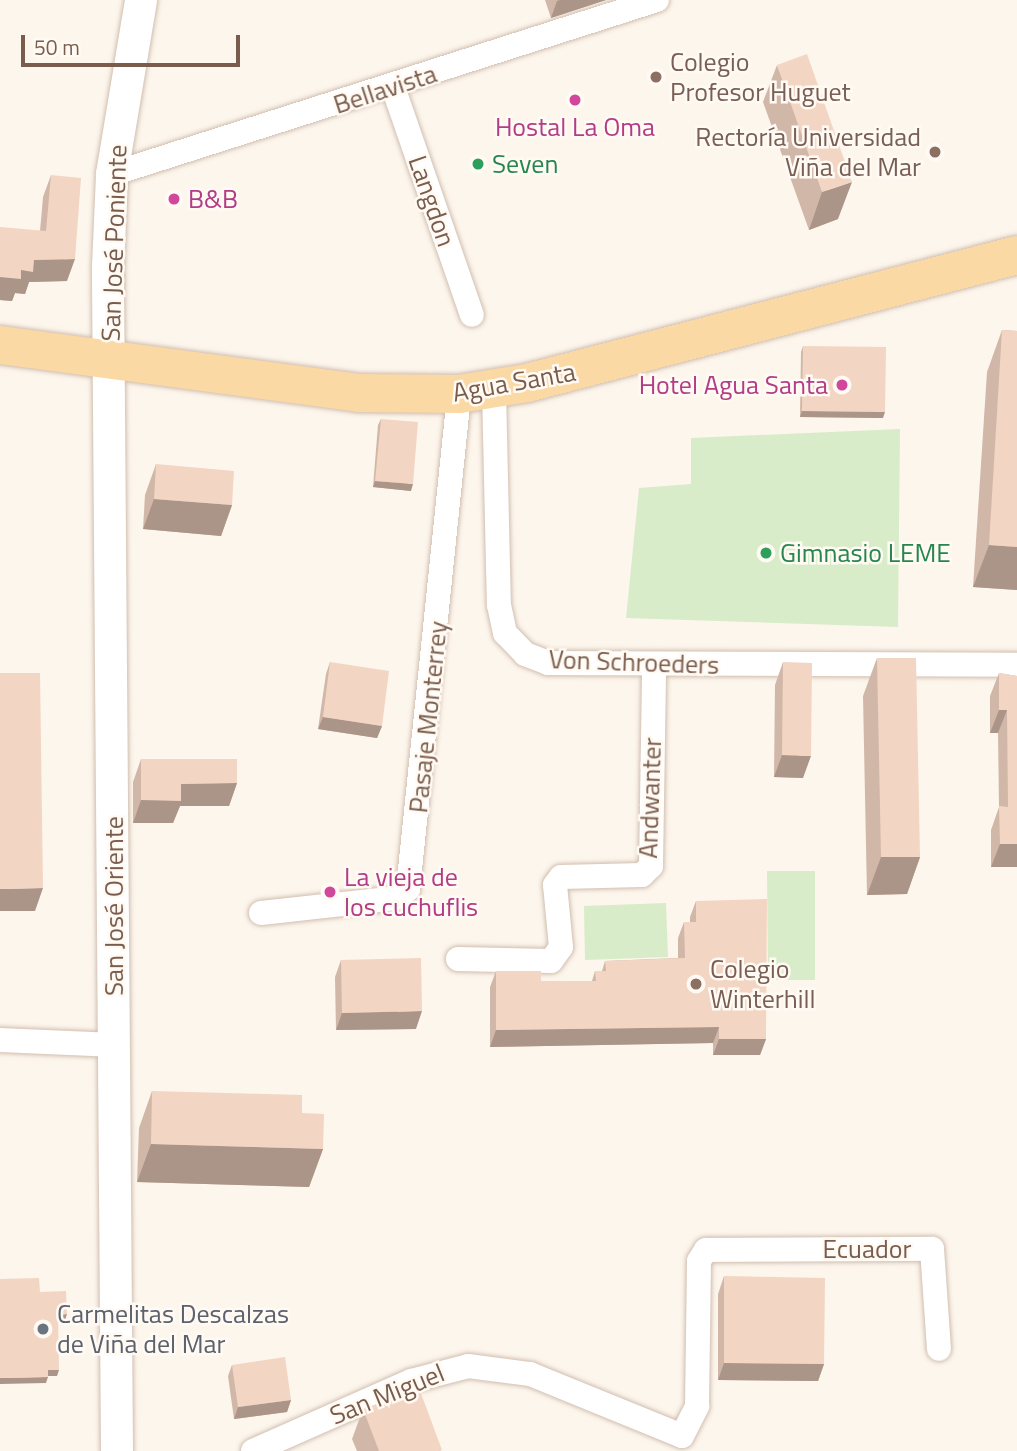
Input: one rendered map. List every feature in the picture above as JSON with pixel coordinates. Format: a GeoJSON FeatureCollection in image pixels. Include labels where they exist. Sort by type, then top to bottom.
{"type":"FeatureCollection","features":[{"type":"Feature","properties":{"kind":"main road","name":"Agua Santa"},"geometry":{"type":"LineString","coordinates":[[0,345],[110,362],[358,393],[477,392],[1017,255]]}},
{"type":"Feature","properties":{"kind":"street","name":"San José Poniente"},"geometry":{"type":"LineString","coordinates":[[110,362],[112,174],[141,0]]}},
{"type":"Feature","properties":{"kind":"street","name":"Bellavista"},"geometry":{"type":"LineString","coordinates":[[112,174],[393,87],[640,3]]}},
{"type":"Feature","properties":{"kind":"street","name":"Langdon"},"geometry":{"type":"LineString","coordinates":[[393,87],[472,315]]}},
{"type":"Feature","properties":{"kind":"street","name":"San José Oriente"},"geometry":{"type":"LineString","coordinates":[[110,362],[117,1451]]}},
{"type":"Feature","properties":{"kind":"street","name":"Von Schroeders"},"geometry":{"type":"LineString","coordinates":[[477,392],[499,605],[506,633],[525,654],[548,663],[1017,665]]}},
{"type":"Feature","properties":{"kind":"street","name":"Pasaje Monterrey"},"geometry":{"type":"LineString","coordinates":[[261,913],[396,898],[408,889],[477,392]]}},
{"type":"Feature","properties":{"kind":"street","name":"Andwanter"},"geometry":{"type":"LineString","coordinates":[[458,959],[551,961],[561,947],[555,885],[561,877],[642,876],[651,866],[654,665]]}},
{"type":"Feature","properties":{"kind":"street"},"geometry":{"type":"LineString","coordinates":[[0,1041],[114,1045]]}},
{"type":"Feature","properties":{"kind":"street","name":"Ecuador"},"geometry":{"type":"LineString","coordinates":[[686,1444],[697,1406],[702,1253],[932,1249],[939,1349]]}},
{"type":"Feature","properties":{"kind":"street","name":"San Miguel"},"geometry":{"type":"LineString","coordinates":[[253,1451],[411,1381],[468,1366],[530,1374],[686,1444]]}},
{"type":"Feature","properties":{"kind":"green space","name":"Gimnasio LEME"},"geometry":{"type":"Polygon","coordinates":[[[900,429],[898,627],[626,618],[639,488],[691,484],[691,438],[900,429]]]}},
{"type":"Feature","properties":{"kind":"green space"},"geometry":{"type":"Polygon","coordinates":[[[767,871],[815,871],[815,980],[768,980],[767,871]]]}},
{"type":"Feature","properties":{"kind":"green space"},"geometry":{"type":"Polygon","coordinates":[[[666,903],[668,957],[585,960],[584,906],[666,903]]]}},
{"type":"Feature","properties":{"kind":"building"},"geometry":{"type":"Polygon","coordinates":[[[807,54],[852,182],[822,192],[777,65],[807,54]]]}},
{"type":"Feature","properties":{"kind":"building"},"geometry":{"type":"Polygon","coordinates":[[[51,175],[81,178],[75,259],[34,260],[33,272],[21,270],[21,279],[0,277],[0,227],[46,231],[51,175]]]}},
{"type":"Feature","properties":{"kind":"building"},"geometry":{"type":"Polygon","coordinates":[[[1002,330],[1017,331],[1017,547],[989,545],[1002,330]]]}},
{"type":"Feature","properties":{"kind":"building","name":"Hotel Agua Santa"},"geometry":{"type":"Polygon","coordinates":[[[803,346],[886,347],[885,412],[802,411],[803,346]]]}},
{"type":"Feature","properties":{"kind":"building"},"geometry":{"type":"Polygon","coordinates":[[[381,419],[418,422],[413,484],[375,481],[381,419]]]}},
{"type":"Feature","properties":{"kind":"building"},"geometry":{"type":"Polygon","coordinates":[[[156,464],[234,471],[232,505],[154,499],[156,464]]]}},
{"type":"Feature","properties":{"kind":"building"},"geometry":{"type":"Polygon","coordinates":[[[877,658],[916,658],[920,857],[881,857],[877,658]]]}},
{"type":"Feature","properties":{"kind":"building"},"geometry":{"type":"Polygon","coordinates":[[[330,662],[389,671],[382,726],[323,717],[330,662]]]}},
{"type":"Feature","properties":{"kind":"building"},"geometry":{"type":"Polygon","coordinates":[[[783,662],[812,663],[811,756],[782,755],[783,662]]]}},
{"type":"Feature","properties":{"kind":"building"},"geometry":{"type":"Polygon","coordinates":[[[0,673],[40,673],[43,888],[0,889],[0,673]]]}},
{"type":"Feature","properties":{"kind":"building"},"geometry":{"type":"Polygon","coordinates":[[[999,673],[1017,676],[1017,844],[1000,844],[999,806],[1008,807],[1007,710],[999,710],[999,673]]]}},
{"type":"Feature","properties":{"kind":"building"},"geometry":{"type":"Polygon","coordinates":[[[141,759],[237,759],[237,783],[181,784],[181,801],[141,800],[141,759]]]}},
{"type":"Feature","properties":{"kind":"building"},"geometry":{"type":"Polygon","coordinates":[[[767,899],[766,1039],[719,1039],[719,1027],[496,1030],[496,971],[541,971],[541,981],[596,981],[595,971],[606,971],[605,961],[685,958],[684,922],[696,922],[696,901],[767,899]]]}},
{"type":"Feature","properties":{"kind":"building"},"geometry":{"type":"Polygon","coordinates":[[[421,958],[422,1011],[342,1013],[341,960],[421,958]]]}},
{"type":"Feature","properties":{"kind":"building"},"geometry":{"type":"Polygon","coordinates":[[[152,1091],[302,1095],[302,1113],[324,1114],[323,1149],[151,1144],[152,1091]]]}},
{"type":"Feature","properties":{"kind":"building"},"geometry":{"type":"Polygon","coordinates":[[[724,1276],[825,1278],[824,1364],[724,1363],[724,1276]]]}},
{"type":"Feature","properties":{"kind":"building"},"geometry":{"type":"Polygon","coordinates":[[[39,1278],[40,1292],[66,1291],[67,1314],[58,1315],[59,1370],[48,1370],[48,1377],[0,1378],[0,1279],[39,1278]]]}},
{"type":"Feature","properties":{"kind":"building"},"geometry":{"type":"Polygon","coordinates":[[[285,1357],[291,1400],[238,1407],[232,1365],[285,1357]]]}},
{"type":"Feature","properties":{"kind":"building"},"geometry":{"type":"Polygon","coordinates":[[[419,1388],[442,1450],[379,1451],[363,1409],[419,1388]]]}},
{"type":"Feature","properties":{"kind":"place","name":"Colegio Profesor Huguet"},"geometry":{"type":"Point","coordinates":[656,77]}},
{"type":"Feature","properties":{"kind":"place","name":"Hostal La Oma"},"geometry":{"type":"Point","coordinates":[575,100]}},
{"type":"Feature","properties":{"kind":"place","name":"Rectoría Universidad Viña del Mar"},"geometry":{"type":"Point","coordinates":[935,152]}},
{"type":"Feature","properties":{"kind":"place","name":"Seven"},"geometry":{"type":"Point","coordinates":[478,164]}},
{"type":"Feature","properties":{"kind":"place","name":"B&B"},"geometry":{"type":"Point","coordinates":[174,199]}},
{"type":"Feature","properties":{"kind":"place","name":"Hotel Agua Santa"},"geometry":{"type":"Point","coordinates":[842,385]}},
{"type":"Feature","properties":{"kind":"place","name":"Gimnasio LEME"},"geometry":{"type":"Point","coordinates":[766,553]}},
{"type":"Feature","properties":{"kind":"place","name":"La vieja de los cuchuflis"},"geometry":{"type":"Point","coordinates":[330,892]}},
{"type":"Feature","properties":{"kind":"place","name":"Colegio Winterhill"},"geometry":{"type":"Point","coordinates":[696,984]}},
{"type":"Feature","properties":{"kind":"place","name":"Carmelitas Descalzas de Viña del Mar"},"geometry":{"type":"Point","coordinates":[43,1329]}}]}
